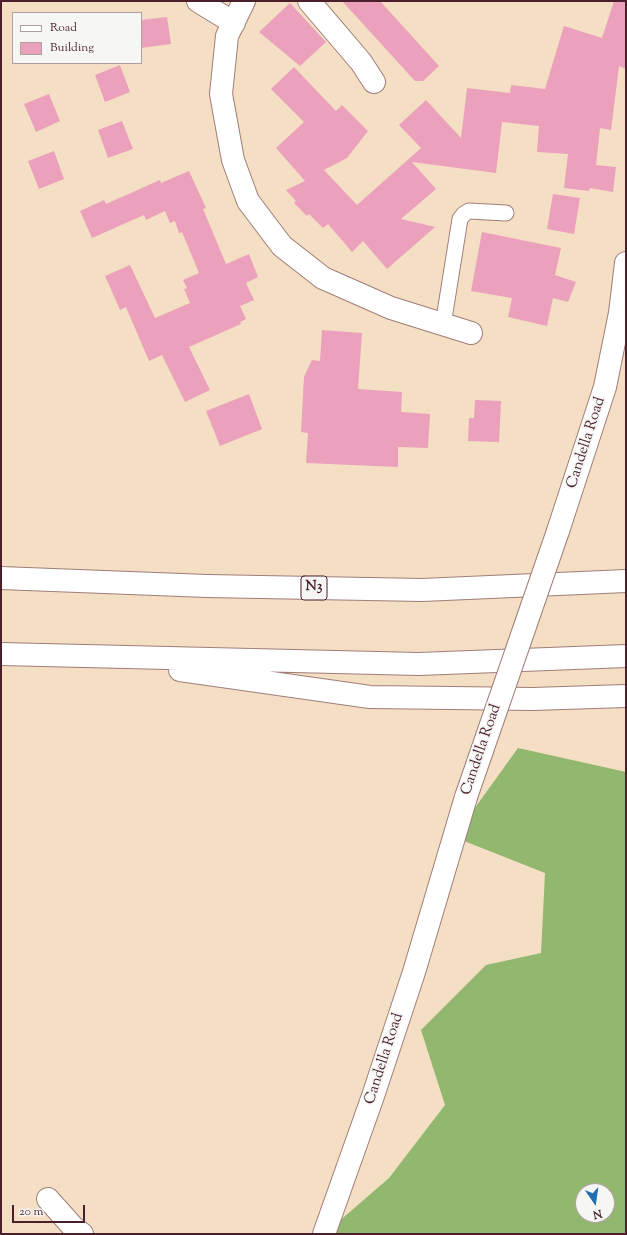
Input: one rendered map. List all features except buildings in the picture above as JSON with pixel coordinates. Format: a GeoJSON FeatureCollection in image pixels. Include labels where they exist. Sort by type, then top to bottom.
{"type":"FeatureCollection","features":[{"type":"Feature","properties":{"kind":"main road"},"geometry":{"type":"LineString","coordinates":[[198,1],[234,23]]}},
{"type":"Feature","properties":{"kind":"main road"},"geometry":{"type":"LineString","coordinates":[[244,1],[227,36],[221,94],[233,160],[248,201],[282,246],[323,278],[391,308],[471,333]]}},
{"type":"Feature","properties":{"kind":"main road"},"geometry":{"type":"LineString","coordinates":[[309,1],[360,62],[374,82]]}},
{"type":"Feature","properties":{"kind":"main road","name":"Candella Road"},"geometry":{"type":"LineString","coordinates":[[324,1234],[373,1096],[414,972],[466,797],[606,387],[620,313],[626,263]]}},
{"type":"Feature","properties":{"kind":"main road","name":"N3"},"geometry":{"type":"LineString","coordinates":[[1,578],[207,586],[422,590],[626,581]]}},
{"type":"Feature","properties":{"kind":"main road"},"geometry":{"type":"LineString","coordinates":[[1,654],[419,664],[626,656]]}},
{"type":"Feature","properties":{"kind":"main road"},"geometry":{"type":"LineString","coordinates":[[78,656],[370,696],[532,699],[626,696]]}},
{"type":"Feature","properties":{"kind":"main road"},"geometry":{"type":"LineString","coordinates":[[48,1199],[73,1227],[82,1234]]}},
{"type":"Feature","properties":{"kind":"lane"},"geometry":{"type":"LineString","coordinates":[[443,325],[460,219],[469,211],[506,213]]}},
{"type":"Feature","properties":{"kind":"green space"},"geometry":{"type":"Polygon","coordinates":[[[518,748],[626,772],[626,1234],[335,1234],[337,1223],[389,1178],[445,1105],[421,1030],[486,965],[541,953],[545,873],[454,837],[518,748]]]}}]}
